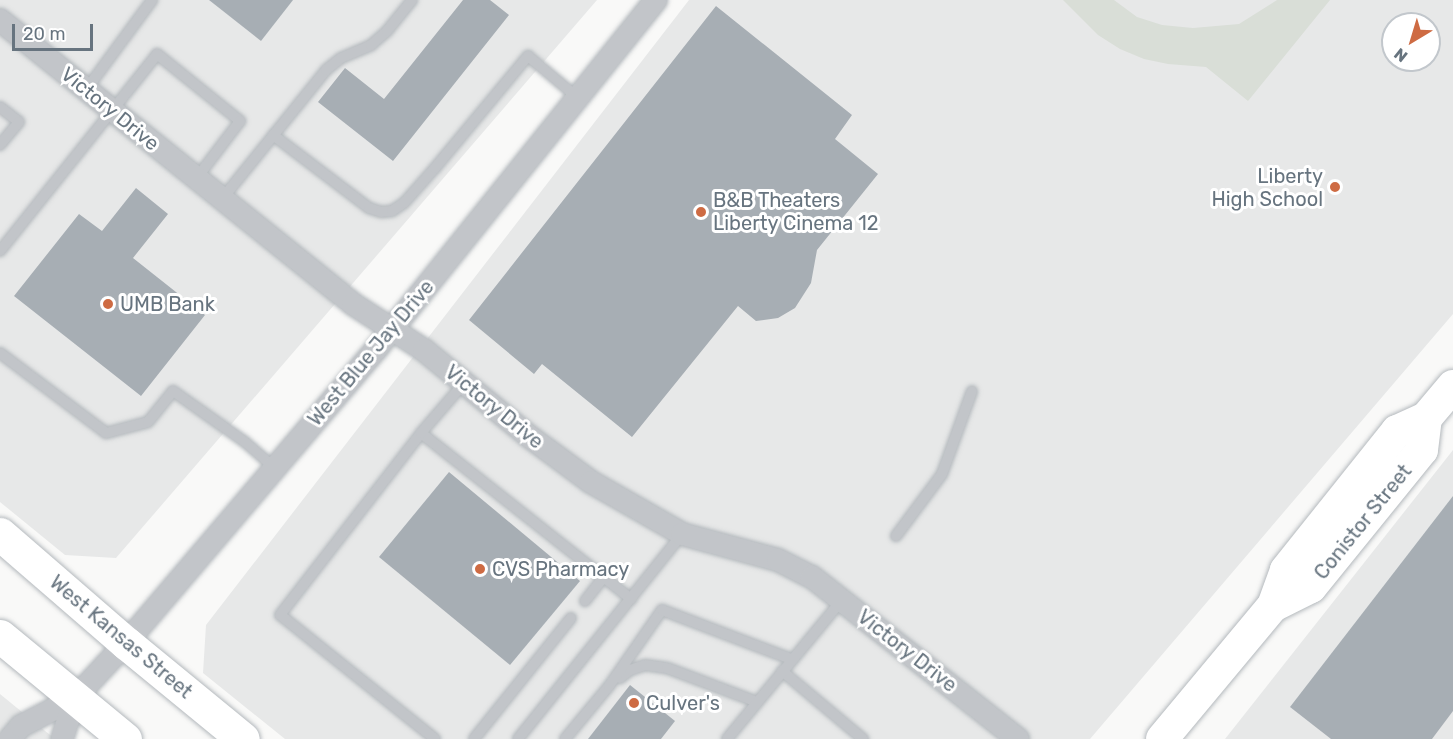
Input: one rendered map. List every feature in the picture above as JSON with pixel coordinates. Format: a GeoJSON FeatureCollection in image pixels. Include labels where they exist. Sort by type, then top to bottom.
{"type":"FeatureCollection","features":[{"type":"Feature","properties":{"kind":"highway","name":"West Kansas Street"},"geometry":{"type":"LineString","coordinates":[[0,534],[126,643],[243,739]]}},
{"type":"Feature","properties":{"kind":"highway"},"geometry":{"type":"LineString","coordinates":[[0,636],[125,739]]}},
{"type":"Feature","properties":{"kind":"main road","name":"Conistor Street"},"geometry":{"type":"LineString","coordinates":[[1162,739],[1274,606],[1311,587],[1422,450],[1426,418],[1453,386]]}},
{"type":"Feature","properties":{"kind":"street","name":"West Blue Jay Drive"},"geometry":{"type":"LineString","coordinates":[[75,698],[126,643],[393,328],[656,0]]}},
{"type":"Feature","properties":{"kind":"street","name":"Victory Drive"},"geometry":{"type":"LineString","coordinates":[[0,20],[353,304],[393,328],[591,482],[682,534],[778,560],[812,577],[1018,739]]}},
{"type":"Feature","properties":{"kind":"street"},"geometry":{"type":"LineString","coordinates":[[10,739],[21,726],[75,698]]}},
{"type":"Feature","properties":{"kind":"street"},"geometry":{"type":"LineString","coordinates":[[62,739],[75,698]]}},
{"type":"Feature","properties":{"kind":"lane"},"geometry":{"type":"LineString","coordinates":[[86,90],[152,0]]}},
{"type":"Feature","properties":{"kind":"lane"},"geometry":{"type":"LineString","coordinates":[[222,199],[326,70],[341,58],[372,45],[387,31],[411,0]]}},
{"type":"Feature","properties":{"kind":"lane"},"geometry":{"type":"LineString","coordinates":[[0,251],[157,54],[240,121],[196,178]]}},
{"type":"Feature","properties":{"kind":"lane"},"geometry":{"type":"LineString","coordinates":[[273,135],[369,208],[381,212],[392,211],[404,203],[528,56],[578,98]]}},
{"type":"Feature","properties":{"kind":"lane"},"geometry":{"type":"LineString","coordinates":[[0,107],[19,122],[0,145]]}},
{"type":"Feature","properties":{"kind":"lane"},"geometry":{"type":"LineString","coordinates":[[0,353],[106,433],[148,422],[173,391],[245,442],[275,468]]}},
{"type":"Feature","properties":{"kind":"lane"},"geometry":{"type":"LineString","coordinates":[[435,739],[280,615],[421,432],[464,382]]}},
{"type":"Feature","properties":{"kind":"lane"},"geometry":{"type":"LineString","coordinates":[[897,536],[942,474],[972,391]]}},
{"type":"Feature","properties":{"kind":"lane"},"geometry":{"type":"LineString","coordinates":[[421,432],[632,598]]}},
{"type":"Feature","properties":{"kind":"lane"},"geometry":{"type":"LineString","coordinates":[[518,739],[682,534]]}},
{"type":"Feature","properties":{"kind":"lane"},"geometry":{"type":"LineString","coordinates":[[585,601],[604,577]]}},
{"type":"Feature","properties":{"kind":"lane"},"geometry":{"type":"LineString","coordinates":[[727,739],[842,600]]}},
{"type":"Feature","properties":{"kind":"lane"},"geometry":{"type":"LineString","coordinates":[[565,739],[609,686],[662,610],[791,659]]}},
{"type":"Feature","properties":{"kind":"lane"},"geometry":{"type":"LineString","coordinates":[[474,739],[571,618]]}},
{"type":"Feature","properties":{"kind":"lane"},"geometry":{"type":"LineString","coordinates":[[609,686],[630,670],[645,665],[667,668],[757,702]]}},
{"type":"Feature","properties":{"kind":"lane"},"geometry":{"type":"LineString","coordinates":[[782,671],[863,739]]}},
{"type":"Feature","properties":{"kind":"shaded area"},"geometry":{"type":"Polygon","coordinates":[[[0,0],[597,0],[116,558],[65,555],[0,502],[0,0]]]}},
{"type":"Feature","properties":{"kind":"shaded area"},"geometry":{"type":"Polygon","coordinates":[[[689,0],[1453,0],[1453,314],[1090,739],[285,739],[203,673],[206,625],[689,0]]]}},
{"type":"Feature","properties":{"kind":"shaded area"},"geometry":{"type":"Polygon","coordinates":[[[1063,0],[1114,0],[1137,17],[1162,25],[1193,28],[1239,24],[1277,0],[1330,0],[1248,101],[1206,67],[1168,64],[1144,59],[1120,49],[1098,35],[1063,0]]]}},
{"type":"Feature","properties":{"kind":"shaded area"},"geometry":{"type":"Polygon","coordinates":[[[1453,450],[1453,739],[1225,739],[1453,450]]]}},
{"type":"Feature","properties":{"kind":"shaded area"},"geometry":{"type":"Polygon","coordinates":[[[0,694],[55,739],[0,739],[0,694]]]}},
{"type":"Feature","properties":{"kind":"building"},"geometry":{"type":"Polygon","coordinates":[[[209,0],[293,0],[261,41],[209,0]]]}},
{"type":"Feature","properties":{"kind":"building"},"geometry":{"type":"Polygon","coordinates":[[[463,0],[490,0],[509,15],[393,161],[318,102],[345,68],[384,99],[463,0]]]}},
{"type":"Feature","properties":{"kind":"building","name":"B&B Theaters Liberty Cinema 12"},"geometry":{"type":"Polygon","coordinates":[[[716,6],[852,115],[835,139],[878,174],[817,250],[811,283],[795,308],[778,318],[756,321],[738,306],[632,437],[542,364],[534,374],[469,320],[716,6]]]}},
{"type":"Feature","properties":{"kind":"building"},"geometry":{"type":"Polygon","coordinates":[[[136,188],[168,214],[133,258],[205,315],[141,396],[14,296],[79,214],[102,231],[136,188]]]}},
{"type":"Feature","properties":{"kind":"building","name":"CVS Pharmacy"},"geometry":{"type":"Polygon","coordinates":[[[449,472],[580,581],[510,665],[379,557],[449,472]]]}},
{"type":"Feature","properties":{"kind":"building"},"geometry":{"type":"Polygon","coordinates":[[[1453,496],[1453,711],[1432,739],[1331,739],[1290,707],[1453,496]]]}},
{"type":"Feature","properties":{"kind":"building","name":"Culver's"},"geometry":{"type":"Polygon","coordinates":[[[630,685],[675,721],[661,739],[588,739],[630,685]]]}},
{"type":"Feature","properties":{"kind":"place","name":"Liberty High School"},"geometry":{"type":"Point","coordinates":[1335,187]}},
{"type":"Feature","properties":{"kind":"place","name":"B&B Theaters Liberty Cinema 12"},"geometry":{"type":"Point","coordinates":[701,212]}},
{"type":"Feature","properties":{"kind":"place","name":"UMB Bank"},"geometry":{"type":"Point","coordinates":[108,304]}},
{"type":"Feature","properties":{"kind":"place","name":"CVS Pharmacy"},"geometry":{"type":"Point","coordinates":[480,569]}},
{"type":"Feature","properties":{"kind":"place","name":"Culver's"},"geometry":{"type":"Point","coordinates":[634,703]}}]}
